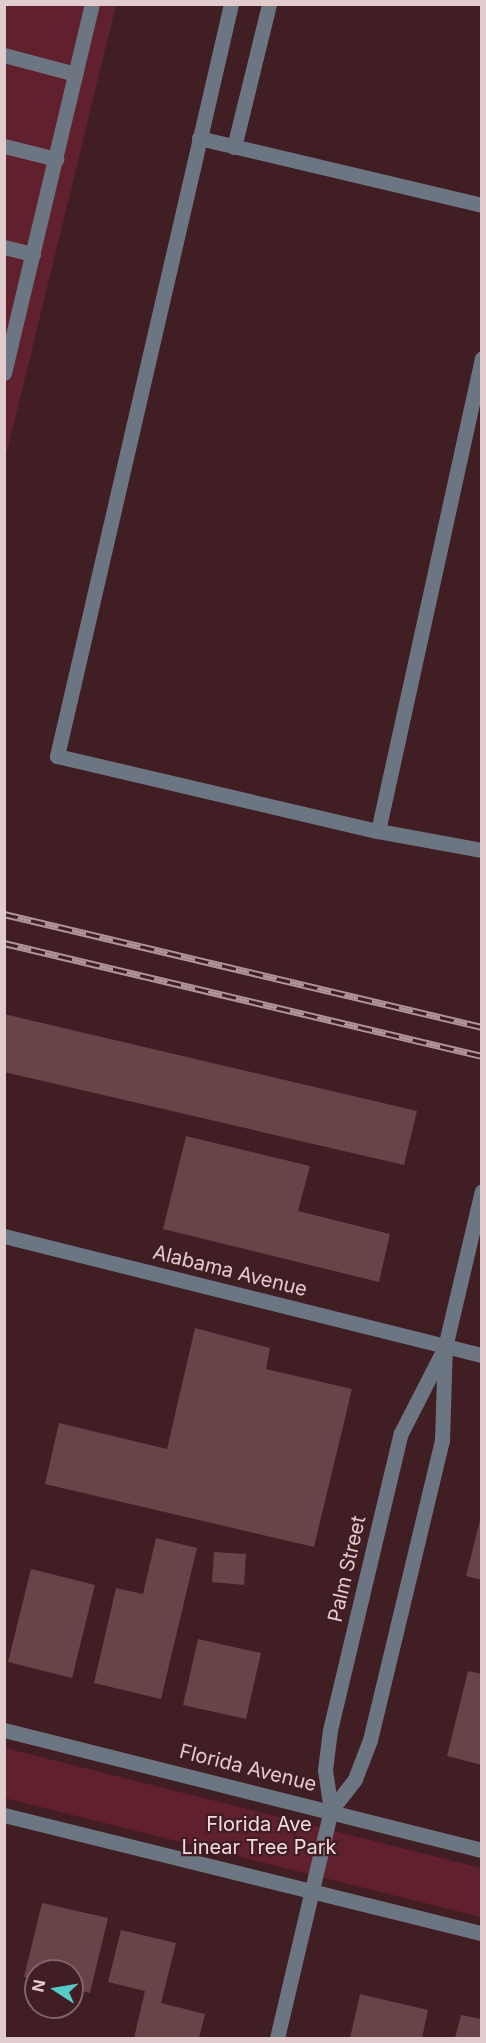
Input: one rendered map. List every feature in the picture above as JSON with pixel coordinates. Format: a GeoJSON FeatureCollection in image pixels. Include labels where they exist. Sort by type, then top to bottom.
{"type":"FeatureCollection","features":[{"type":"Feature","properties":{"kind":"street"},"geometry":{"type":"LineString","coordinates":[[4,373],[7,352],[93,4]]}},
{"type":"Feature","properties":{"kind":"street"},"geometry":{"type":"LineString","coordinates":[[231,4],[57,756],[378,831],[482,850]]}},
{"type":"Feature","properties":{"kind":"street"},"geometry":{"type":"LineString","coordinates":[[234,147],[269,4]]}},
{"type":"Feature","properties":{"kind":"street"},"geometry":{"type":"LineString","coordinates":[[4,56],[76,74]]}},
{"type":"Feature","properties":{"kind":"street"},"geometry":{"type":"LineString","coordinates":[[200,138],[482,205]]}},
{"type":"Feature","properties":{"kind":"street"},"geometry":{"type":"LineString","coordinates":[[4,146],[56,159]]}},
{"type":"Feature","properties":{"kind":"street"},"geometry":{"type":"LineString","coordinates":[[4,247],[33,254]]}},
{"type":"Feature","properties":{"kind":"street"},"geometry":{"type":"LineString","coordinates":[[378,831],[482,358]]}},
{"type":"Feature","properties":{"kind":"street","name":"Palm Street"},"geometry":{"type":"LineString","coordinates":[[331,1810],[355,1779],[373,1728],[442,1440],[445,1347],[482,1191]]}},
{"type":"Feature","properties":{"kind":"street","name":"Alabama Avenue"},"geometry":{"type":"LineString","coordinates":[[4,1236],[482,1356]]}},
{"type":"Feature","properties":{"kind":"street","name":"Palm Street"},"geometry":{"type":"LineString","coordinates":[[277,2038],[331,1810],[325,1770],[330,1730],[401,1433],[445,1347]]}},
{"type":"Feature","properties":{"kind":"street","name":"Florida Avenue"},"geometry":{"type":"LineString","coordinates":[[4,1730],[331,1810],[482,1850]]}},
{"type":"Feature","properties":{"kind":"street"},"geometry":{"type":"LineString","coordinates":[[4,1815],[482,1933]]}},
{"type":"Feature","properties":{"kind":"green space"},"geometry":{"type":"Polygon","coordinates":[[[5,5],[116,5],[5,460],[5,5]]]}},
{"type":"Feature","properties":{"kind":"green space","name":"Florida Ave Linear Tree Park"},"geometry":{"type":"Polygon","coordinates":[[[5,1748],[481,1868],[481,1917],[5,1798],[5,1748]]]}},
{"type":"Feature","properties":{"kind":"building"},"geometry":{"type":"Polygon","coordinates":[[[4,1014],[417,1111],[404,1165],[4,1072],[4,1014]]]}},
{"type":"Feature","properties":{"kind":"building"},"geometry":{"type":"Polygon","coordinates":[[[186,1136],[310,1166],[298,1211],[390,1234],[379,1282],[163,1229],[186,1136]]]}},
{"type":"Feature","properties":{"kind":"building"},"geometry":{"type":"Polygon","coordinates":[[[195,1328],[270,1348],[266,1369],[352,1389],[314,1547],[45,1484],[59,1423],[167,1449],[195,1328]]]}},
{"type":"Feature","properties":{"kind":"building"},"geometry":{"type":"Polygon","coordinates":[[[482,1516],[482,1580],[466,1576],[482,1516]]]}},
{"type":"Feature","properties":{"kind":"building"},"geometry":{"type":"Polygon","coordinates":[[[156,1538],[197,1548],[161,1699],[94,1683],[116,1588],[143,1594],[156,1538]]]}},
{"type":"Feature","properties":{"kind":"building"},"geometry":{"type":"Polygon","coordinates":[[[214,1552],[246,1554],[244,1585],[212,1582],[214,1552]]]}},
{"type":"Feature","properties":{"kind":"building"},"geometry":{"type":"Polygon","coordinates":[[[31,1569],[95,1585],[72,1678],[8,1662],[31,1569]]]}},
{"type":"Feature","properties":{"kind":"building"},"geometry":{"type":"Polygon","coordinates":[[[198,1639],[261,1653],[246,1719],[183,1705],[198,1639]]]}},
{"type":"Feature","properties":{"kind":"building"},"geometry":{"type":"Polygon","coordinates":[[[468,1671],[482,1674],[482,1765],[447,1756],[468,1671]]]}},
{"type":"Feature","properties":{"kind":"building"},"geometry":{"type":"Polygon","coordinates":[[[42,1903],[108,1918],[90,1993],[84,1991],[84,1959],[28,1959],[42,1903]]]}},
{"type":"Feature","properties":{"kind":"building"},"geometry":{"type":"Polygon","coordinates":[[[121,1930],[176,1943],[161,2003],[205,2014],[199,2038],[134,2038],[145,1991],[108,1982],[121,1930]]]}},
{"type":"Feature","properties":{"kind":"building"},"geometry":{"type":"Polygon","coordinates":[[[360,1994],[428,2010],[422,2038],[350,2038],[360,1994]]]}},
{"type":"Feature","properties":{"kind":"building"},"geometry":{"type":"Polygon","coordinates":[[[461,2015],[482,2019],[482,2038],[455,2038],[461,2015]]]}},
{"type":"Feature","properties":{"kind":"railway"},"geometry":{"type":"LineString","coordinates":[[4,914],[482,1027]]}},
{"type":"Feature","properties":{"kind":"railway"},"geometry":{"type":"LineString","coordinates":[[4,943],[482,1056]]}}]}
